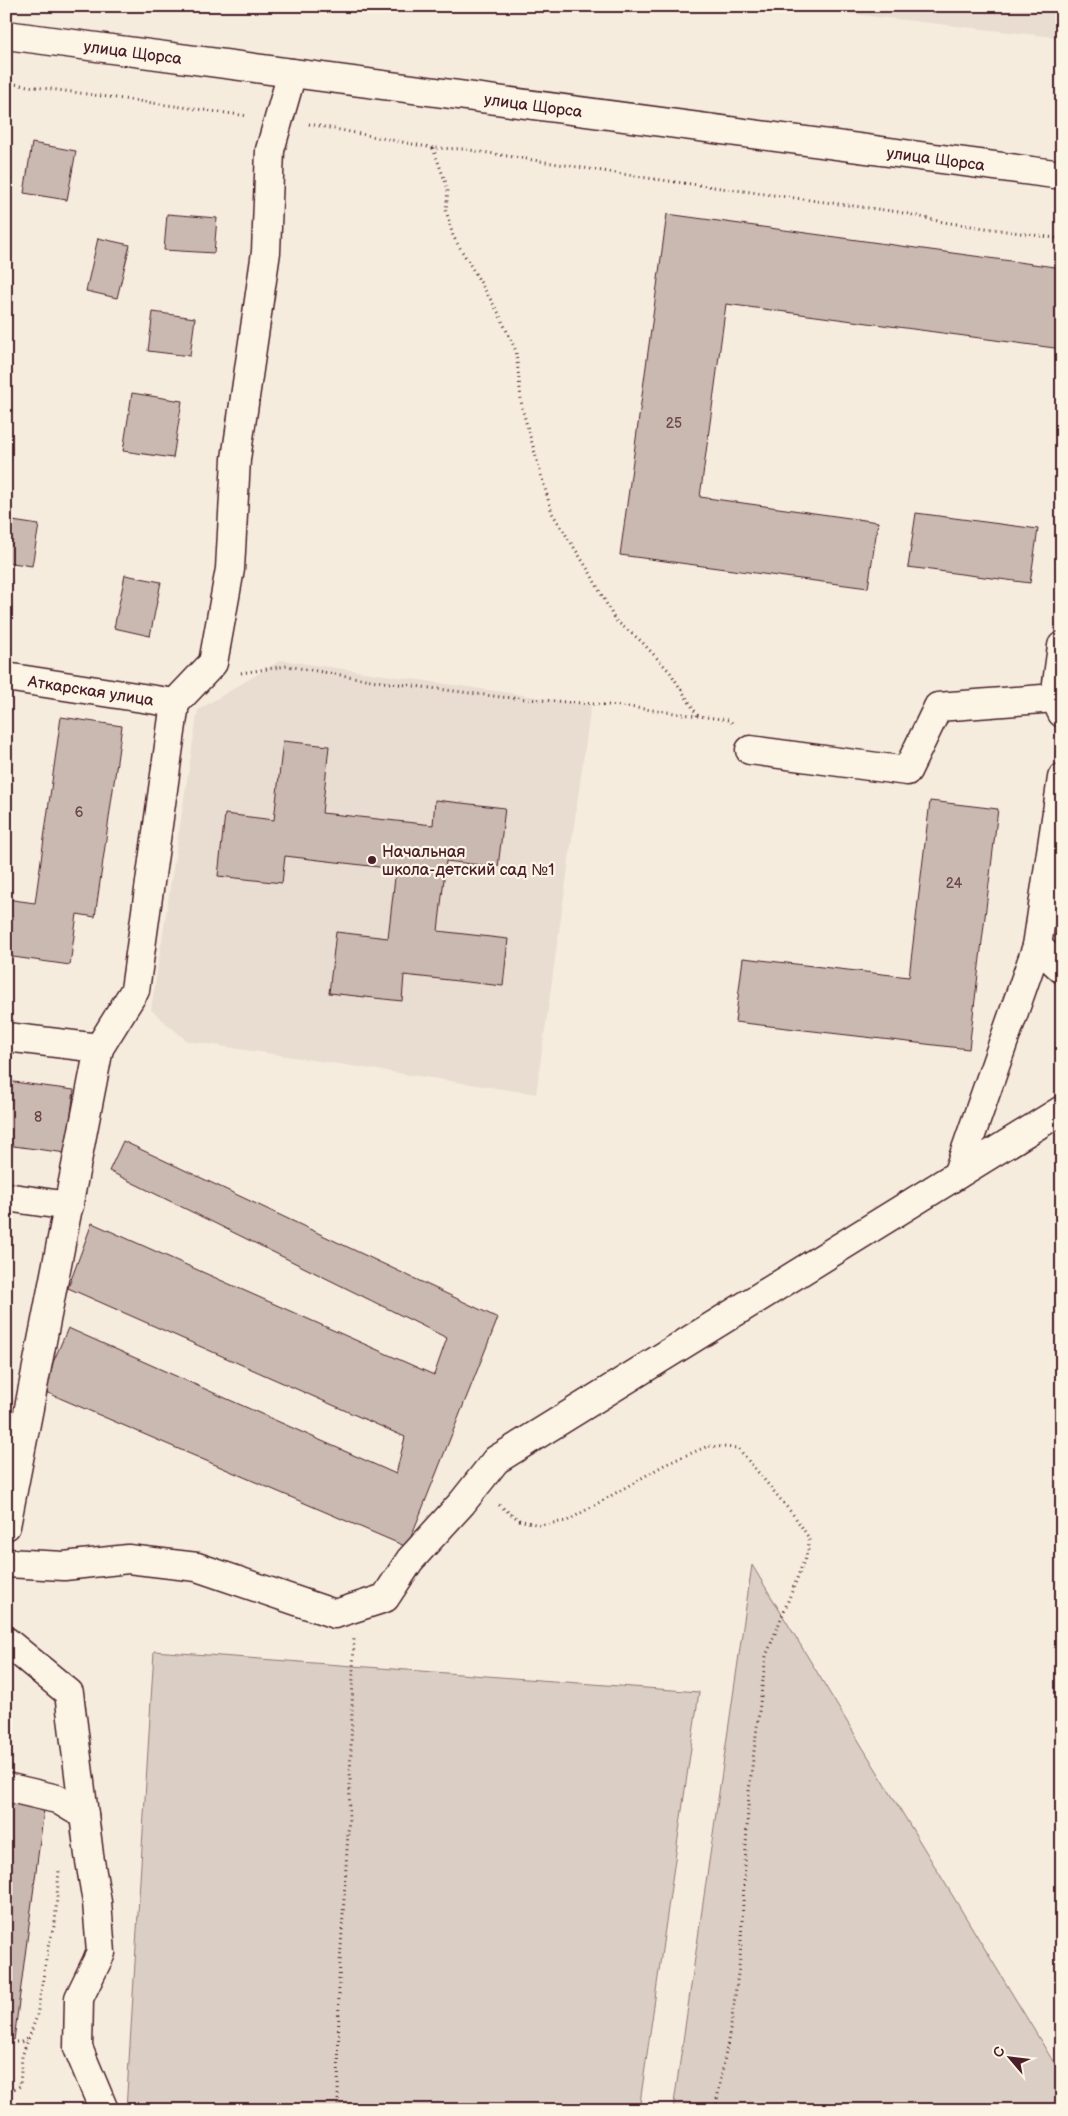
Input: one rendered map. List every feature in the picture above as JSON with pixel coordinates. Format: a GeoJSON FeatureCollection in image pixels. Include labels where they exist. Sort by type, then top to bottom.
{"type":"FeatureCollection","features":[{"type":"Feature","properties":{"kind":"street","name":"улица Щорса"},"geometry":{"type":"LineString","coordinates":[[6,35],[1062,175]]}},
{"type":"Feature","properties":{"kind":"street"},"geometry":{"type":"LineString","coordinates":[[6,1526],[99,1048],[135,990],[175,703],[212,662],[230,569],[236,459],[266,252],[270,150],[292,73]]}},
{"type":"Feature","properties":{"kind":"street"},"geometry":{"type":"LineString","coordinates":[[750,750],[906,771],[938,707],[1058,706],[1062,646]]}},
{"type":"Feature","properties":{"kind":"street","name":"Аткарская улица"},"geometry":{"type":"LineString","coordinates":[[6,677],[175,703]]}},
{"type":"Feature","properties":{"kind":"street"},"geometry":{"type":"LineString","coordinates":[[957,1175],[1037,946],[1062,778]]}},
{"type":"Feature","properties":{"kind":"street"},"geometry":{"type":"LineString","coordinates":[[1037,946],[1062,969]]}},
{"type":"Feature","properties":{"kind":"street"},"geometry":{"type":"LineString","coordinates":[[6,1037],[99,1048]]}},
{"type":"Feature","properties":{"kind":"street"},"geometry":{"type":"LineString","coordinates":[[6,1563],[64,1566],[128,1559],[197,1568],[334,1614],[384,1598],[410,1560],[462,1503],[496,1460],[1062,1110]]}},
{"type":"Feature","properties":{"kind":"street"},"geometry":{"type":"LineString","coordinates":[[6,1197],[69,1206]]}},
{"type":"Feature","properties":{"kind":"street"},"geometry":{"type":"LineString","coordinates":[[6,1641],[69,1693],[97,1902],[101,1953],[79,1998],[78,2048],[104,2110]]}},
{"type":"Feature","properties":{"kind":"street"},"geometry":{"type":"LineString","coordinates":[[6,1787],[57,1799],[84,1815]]}},
{"type":"Feature","properties":{"kind":"path"},"geometry":{"type":"LineString","coordinates":[[6,83],[316,124],[433,148],[463,149],[654,179],[899,212],[951,224],[1062,239]]}},
{"type":"Feature","properties":{"kind":"path"},"geometry":{"type":"LineString","coordinates":[[433,148],[448,189],[446,210],[453,236],[498,312],[516,350],[522,408],[552,513],[589,570],[615,620],[641,641],[670,672],[698,716]]}},
{"type":"Feature","properties":{"kind":"path"},"geometry":{"type":"LineString","coordinates":[[236,675],[287,666],[383,682],[501,697],[621,706],[728,720],[748,737],[750,750]]}},
{"type":"Feature","properties":{"kind":"path"},"geometry":{"type":"LineString","coordinates":[[496,1460],[497,1503],[519,1520],[540,1525],[568,1521],[657,1468],[708,1446],[738,1448],[795,1517],[809,1538],[808,1550],[766,1656],[749,1791],[740,1959],[731,2024],[715,2110]]}},
{"type":"Feature","properties":{"kind":"path"},"geometry":{"type":"LineString","coordinates":[[338,2110],[339,1980],[348,1852],[354,1686],[353,1608]]}},
{"type":"Feature","properties":{"kind":"path"},"geometry":{"type":"LineString","coordinates":[[6,2095],[20,2086],[22,2056],[37,2016],[48,1947],[55,1923],[59,1869]]}},
{"type":"Feature","properties":{"kind":"path"},"geometry":{"type":"LineString","coordinates":[[6,2042],[20,2042],[29,2037]]}},
{"type":"Feature","properties":{"kind":"shaded area"},"geometry":{"type":"Polygon","coordinates":[[[782,6],[1062,6],[1062,38],[782,6]]]}},
{"type":"Feature","properties":{"kind":"shaded area","name":"Начальная школа-детский сад №1"},"geometry":{"type":"Polygon","coordinates":[[[281,660],[591,705],[536,1094],[187,1041],[151,1010],[198,710],[281,660]]]}},
{"type":"Feature","properties":{"kind":"shaded area"},"geometry":{"type":"Polygon","coordinates":[[[752,1565],[1062,2076],[1062,2110],[673,2110],[752,1565]]]}},
{"type":"Feature","properties":{"kind":"shaded area"},"geometry":{"type":"Polygon","coordinates":[[[154,1651],[699,1692],[639,2110],[126,2110],[154,1651]]]}},
{"type":"Feature","properties":{"kind":"building"},"geometry":{"type":"Polygon","coordinates":[[[32,143],[76,151],[67,200],[24,193],[32,143]]]}},
{"type":"Feature","properties":{"kind":"building"},"geometry":{"type":"Polygon","coordinates":[[[167,214],[217,218],[214,253],[164,250],[167,214]]]}},
{"type":"Feature","properties":{"kind":"building"},"geometry":{"type":"Polygon","coordinates":[[[667,214],[1062,268],[1062,349],[726,304],[700,497],[878,522],[868,588],[620,555],[667,214]]]}},
{"type":"Feature","properties":{"kind":"building"},"geometry":{"type":"Polygon","coordinates":[[[98,238],[130,245],[117,298],[86,291],[98,238]]]}},
{"type":"Feature","properties":{"kind":"building"},"geometry":{"type":"Polygon","coordinates":[[[153,312],[195,318],[190,356],[148,351],[153,312]]]}},
{"type":"Feature","properties":{"kind":"building"},"geometry":{"type":"Polygon","coordinates":[[[132,393],[182,401],[173,458],[123,451],[132,393]]]}},
{"type":"Feature","properties":{"kind":"building"},"geometry":{"type":"Polygon","coordinates":[[[916,513],[1038,529],[1030,583],[908,567],[916,513]]]}},
{"type":"Feature","properties":{"kind":"building"},"geometry":{"type":"Polygon","coordinates":[[[6,520],[39,525],[32,566],[6,562],[6,520]]]}},
{"type":"Feature","properties":{"kind":"building"},"geometry":{"type":"Polygon","coordinates":[[[125,575],[161,582],[150,636],[114,628],[125,575]]]}},
{"type":"Feature","properties":{"kind":"building"},"geometry":{"type":"Polygon","coordinates":[[[61,717],[122,726],[95,917],[77,914],[70,965],[6,956],[6,899],[35,903],[61,717]]]}},
{"type":"Feature","properties":{"kind":"building"},"geometry":{"type":"Polygon","coordinates":[[[283,741],[329,746],[322,813],[433,825],[435,800],[505,808],[498,867],[446,861],[438,931],[508,939],[503,986],[404,975],[402,1001],[329,993],[336,932],[388,938],[396,869],[285,856],[282,883],[218,876],[225,814],[274,820],[283,741]]]}},
{"type":"Feature","properties":{"kind":"building"},"geometry":{"type":"Polygon","coordinates":[[[930,801],[998,809],[969,1049],[735,1022],[743,958],[909,977],[930,801]]]}},
{"type":"Feature","properties":{"kind":"building"},"geometry":{"type":"Polygon","coordinates":[[[6,1081],[74,1090],[66,1153],[6,1145],[6,1081]]]}},
{"type":"Feature","properties":{"kind":"building"},"geometry":{"type":"Polygon","coordinates":[[[123,1141],[498,1318],[407,1547],[41,1390],[68,1328],[396,1474],[405,1437],[68,1288],[92,1223],[434,1375],[447,1338],[109,1171],[123,1141]]]}},
{"type":"Feature","properties":{"kind":"building"},"geometry":{"type":"Polygon","coordinates":[[[6,1797],[45,1802],[14,2040],[6,2039],[6,1797]]]}},
{"type":"Feature","properties":{"kind":"place","name":"Начальная школа-детский сад №1"},"geometry":{"type":"Point","coordinates":[372,860]}}]}
